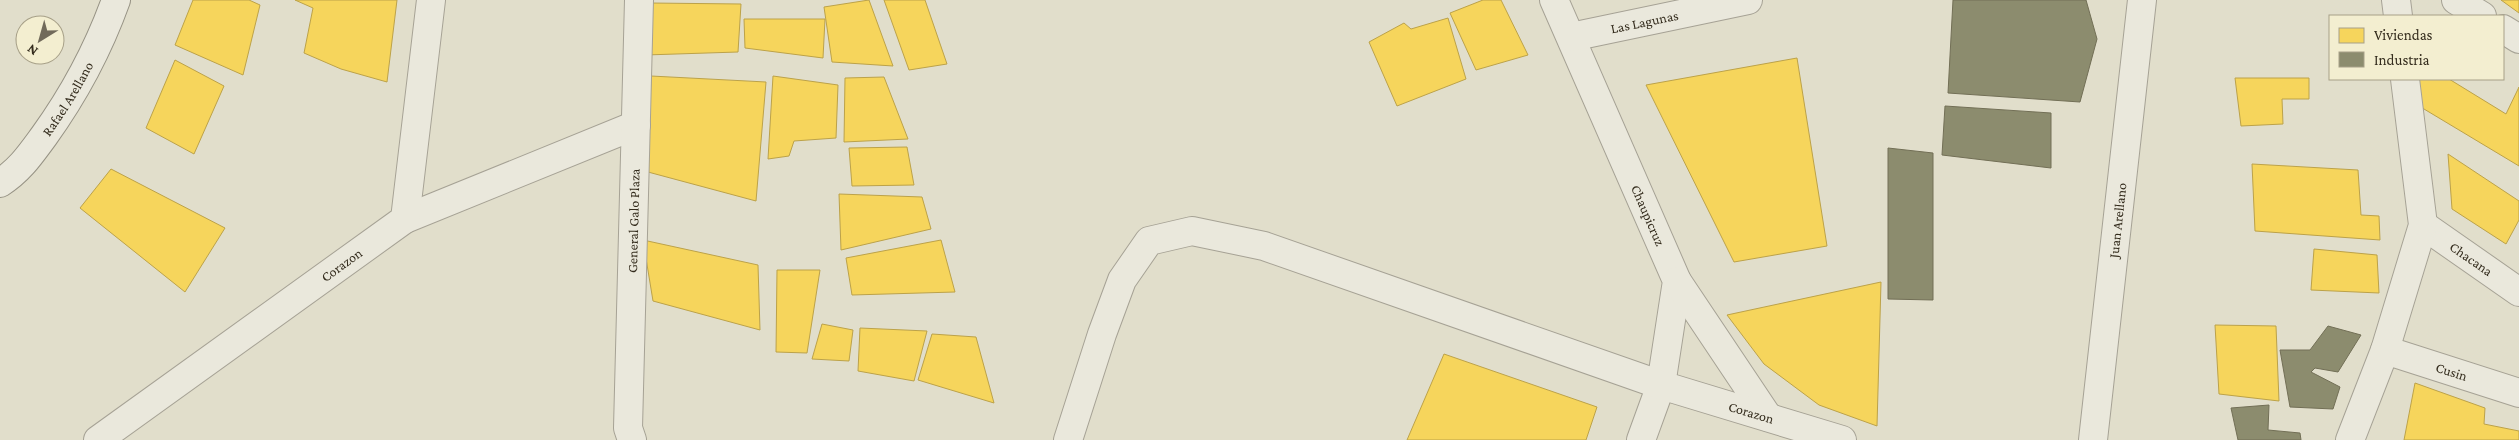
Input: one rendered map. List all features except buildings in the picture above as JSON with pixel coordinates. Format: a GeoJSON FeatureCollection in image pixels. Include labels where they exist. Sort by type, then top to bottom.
{"type":"FeatureCollection","features":[{"type":"Feature","properties":{"kind":"street","name":"Rafael Arellano"},"geometry":{"type":"LineString","coordinates":[[0,184],[18,171],[71,99],[106,28],[116,0]]}},
{"type":"Feature","properties":{"kind":"street"},"geometry":{"type":"LineString","coordinates":[[405,219],[431,0]]}},
{"type":"Feature","properties":{"kind":"street","name":"General Galo Plaza"},"geometry":{"type":"LineString","coordinates":[[632,440],[628,428],[639,0]]}},
{"type":"Feature","properties":{"kind":"street","name":"Chaupicruz"},"geometry":{"type":"LineString","coordinates":[[1554,0],[1677,280],[1768,417]]}},
{"type":"Feature","properties":{"kind":"street","name":"Las Lagunas"},"geometry":{"type":"LineString","coordinates":[[1571,37],[1748,0]]}},
{"type":"Feature","properties":{"kind":"street","name":"Juan Arellano"},"geometry":{"type":"LineString","coordinates":[[2093,440],[2142,0]]}},
{"type":"Feature","properties":{"kind":"street"},"geometry":{"type":"LineString","coordinates":[[2396,0],[2398,15]]}},
{"type":"Feature","properties":{"kind":"street"},"geometry":{"type":"LineString","coordinates":[[2456,0],[2480,15]]}},
{"type":"Feature","properties":{"kind":"street"},"geometry":{"type":"LineString","coordinates":[[2504,30],[2519,39]]}},
{"type":"Feature","properties":{"kind":"street"},"geometry":{"type":"LineString","coordinates":[[2350,440],[2386,350],[2424,225],[2405,80]]}},
{"type":"Feature","properties":{"kind":"street","name":"Corazon"},"geometry":{"type":"LineString","coordinates":[[98,440],[405,219],[636,124]]}},
{"type":"Feature","properties":{"kind":"street","name":"Chacana"},"geometry":{"type":"LineString","coordinates":[[2424,225],[2519,292]]}},
{"type":"Feature","properties":{"kind":"street","name":"Corazon"},"geometry":{"type":"LineString","coordinates":[[1068,440],[1102,334],[1122,280],[1149,241],[1192,231],[1264,246],[1661,385],[1842,440]]}},
{"type":"Feature","properties":{"kind":"street"},"geometry":{"type":"LineString","coordinates":[[1642,440],[1661,385],[1677,280]]}},
{"type":"Feature","properties":{"kind":"street","name":"Cusin"},"geometry":{"type":"LineString","coordinates":[[2386,350],[2519,393]]}}]}
